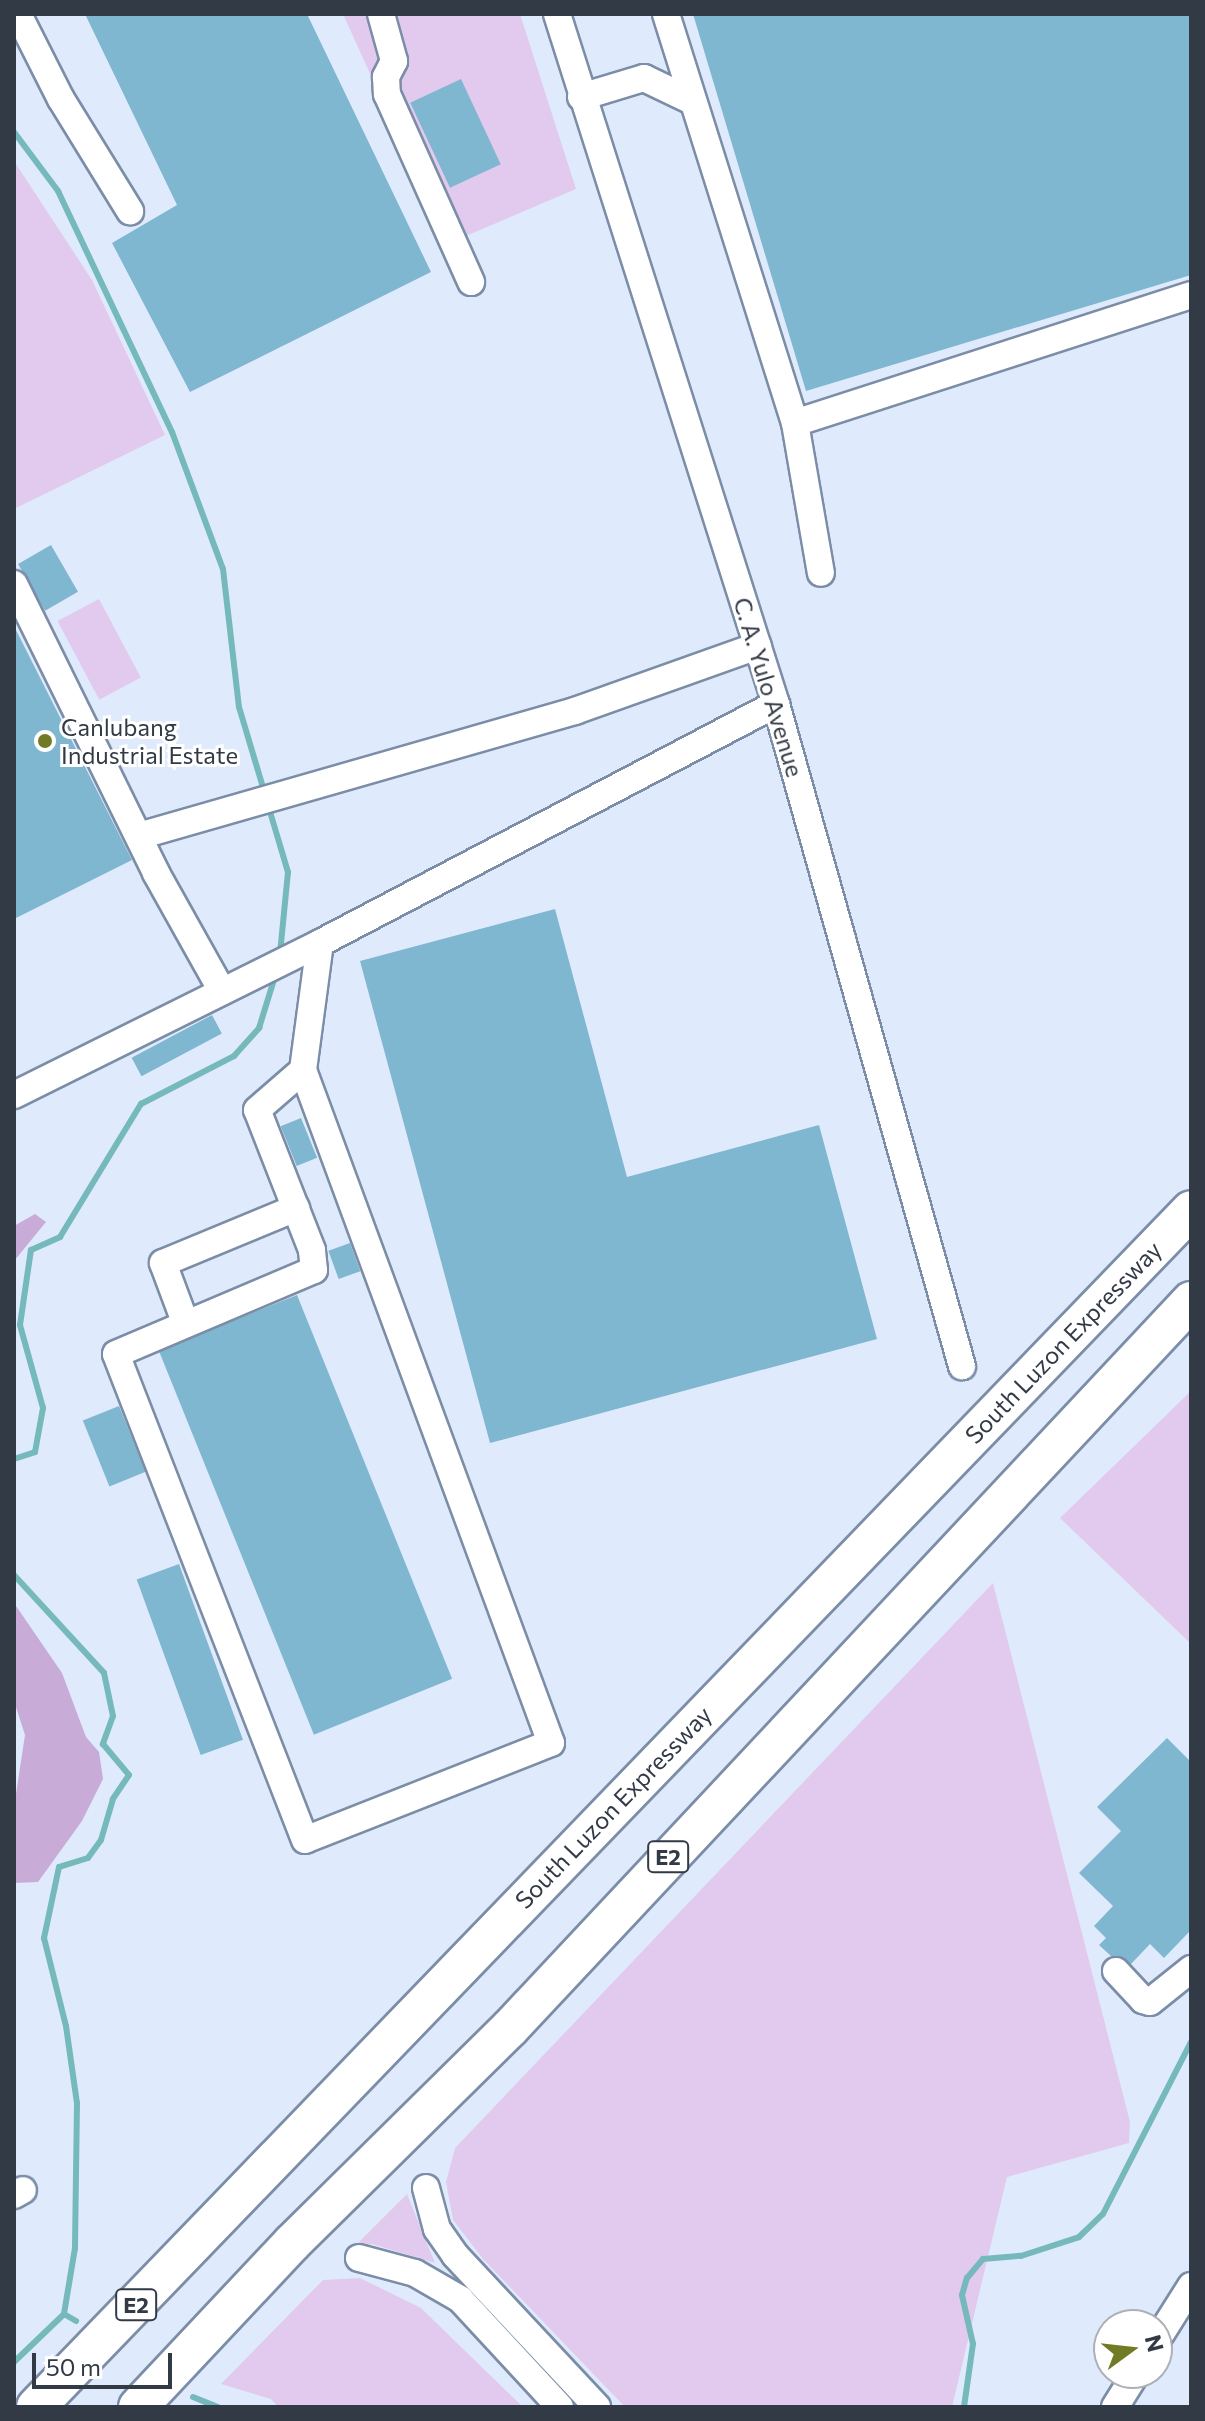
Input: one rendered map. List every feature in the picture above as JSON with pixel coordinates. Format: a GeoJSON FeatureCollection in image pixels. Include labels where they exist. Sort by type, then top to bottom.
{"type":"FeatureCollection","features":[{"type":"Feature","properties":{"kind":"highway","name":"South Luzon Expressway"},"geometry":{"type":"LineString","coordinates":[[36,2407],[1191,1210]]}},
{"type":"Feature","properties":{"kind":"highway","name":"E2"},"geometry":{"type":"LineString","coordinates":[[138,2407],[292,2243],[510,2028],[1191,1301]]}},
{"type":"Feature","properties":{"kind":"street"},"geometry":{"type":"LineString","coordinates":[[18,14],[61,99],[130,211]]}},
{"type":"Feature","properties":{"kind":"street"},"geometry":{"type":"LineString","coordinates":[[381,14],[394,61],[386,77],[387,94],[471,282]]}},
{"type":"Feature","properties":{"kind":"street","name":"C. A. Yulo Avenue"},"geometry":{"type":"LineString","coordinates":[[557,14],[776,704],[962,1366]]}},
{"type":"Feature","properties":{"kind":"street"},"geometry":{"type":"LineString","coordinates":[[666,14],[690,100],[795,423],[821,573]]}},
{"type":"Feature","properties":{"kind":"street"},"geometry":{"type":"LineString","coordinates":[[581,97],[644,78],[690,100]]}},
{"type":"Feature","properties":{"kind":"street"},"geometry":{"type":"LineString","coordinates":[[795,423],[1191,295]]}},
{"type":"Feature","properties":{"kind":"street"},"geometry":{"type":"LineString","coordinates":[[14,584],[139,836],[222,991]]}},
{"type":"Feature","properties":{"kind":"street"},"geometry":{"type":"LineString","coordinates":[[139,836],[575,711],[758,646]]}},
{"type":"Feature","properties":{"kind":"street"},"geometry":{"type":"LineString","coordinates":[[14,1095],[309,948],[776,704]]}},
{"type":"Feature","properties":{"kind":"street"},"geometry":{"type":"LineString","coordinates":[[303,1070],[257,1110],[296,1208],[314,1270],[185,1322],[116,1354],[305,1840],[551,1743],[303,1070],[309,948]]}},
{"type":"Feature","properties":{"kind":"street"},"geometry":{"type":"LineString","coordinates":[[185,1322],[163,1263],[296,1208]]}},
{"type":"Feature","properties":{"kind":"street"},"geometry":{"type":"LineString","coordinates":[[1116,1971],[1143,2000],[1150,2002],[1191,1969]]}},
{"type":"Feature","properties":{"kind":"street"},"geometry":{"type":"LineString","coordinates":[[426,2188],[437,2229],[455,2255],[597,2407]]}},
{"type":"Feature","properties":{"kind":"street"},"geometry":{"type":"LineString","coordinates":[[359,2258],[415,2273],[460,2299],[560,2407]]}},
{"type":"Feature","properties":{"kind":"street"},"geometry":{"type":"LineString","coordinates":[[1173,2315],[1191,2286]]}},
{"type":"Feature","properties":{"kind":"street"},"geometry":{"type":"LineString","coordinates":[[1115,2407],[1126,2389]]}},
{"type":"Feature","properties":{"kind":"shaded area"},"geometry":{"type":"Polygon","coordinates":[[[343,14],[520,14],[576,189],[447,244],[343,14]]]}},
{"type":"Feature","properties":{"kind":"shaded area"},"geometry":{"type":"Polygon","coordinates":[[[14,161],[92,280],[165,435],[14,509],[14,161]]]}},
{"type":"Feature","properties":{"kind":"shaded area"},"geometry":{"type":"Polygon","coordinates":[[[99,599],[141,678],[99,700],[58,621],[99,599]]]}},
{"type":"Feature","properties":{"kind":"shaded area"},"geometry":{"type":"Polygon","coordinates":[[[35,1214],[46,1222],[14,1261],[14,1226],[35,1214]]]}},
{"type":"Feature","properties":{"kind":"shaded area"},"geometry":{"type":"Polygon","coordinates":[[[1191,1391],[1191,1644],[1060,1518],[1191,1391]]]}},
{"type":"Feature","properties":{"kind":"shaded area"},"geometry":{"type":"Polygon","coordinates":[[[993,1583],[1130,2122],[1129,2143],[1007,2177],[952,2407],[625,2407],[483,2259],[453,2220],[446,2182],[455,2148],[993,1583]]]}},
{"type":"Feature","properties":{"kind":"shaded area"},"geometry":{"type":"Polygon","coordinates":[[[14,1603],[62,1673],[86,1737],[99,1752],[103,1779],[82,1821],[38,1882],[14,1883],[14,1807],[25,1735],[14,1701],[14,1603]]]}},
{"type":"Feature","properties":{"kind":"shaded area"},"geometry":{"type":"Polygon","coordinates":[[[407,2194],[435,2263],[372,2244],[353,2248],[407,2194]]]}},
{"type":"Feature","properties":{"kind":"shaded area"},"geometry":{"type":"Polygon","coordinates":[[[360,2278],[421,2308],[523,2407],[278,2407],[271,2399],[221,2384],[323,2280],[360,2278]]]}},
{"type":"Feature","properties":{"kind":"building"},"geometry":{"type":"Polygon","coordinates":[[[85,14],[307,14],[431,272],[190,392],[112,243],[177,205],[85,14]]]}},
{"type":"Feature","properties":{"kind":"building"},"geometry":{"type":"Polygon","coordinates":[[[693,14],[1191,14],[1191,275],[806,391],[693,14]]]}},
{"type":"Feature","properties":{"kind":"building"},"geometry":{"type":"Polygon","coordinates":[[[461,79],[501,164],[450,188],[410,103],[461,79]]]}},
{"type":"Feature","properties":{"kind":"building"},"geometry":{"type":"Polygon","coordinates":[[[51,545],[78,592],[45,611],[18,564],[51,545]]]}},
{"type":"Feature","properties":{"kind":"building","name":"Canlubang Industrial Estate"},"geometry":{"type":"Polygon","coordinates":[[[14,626],[132,860],[14,919],[14,626]]]}},
{"type":"Feature","properties":{"kind":"building"},"geometry":{"type":"Polygon","coordinates":[[[555,909],[627,1177],[819,1125],[877,1339],[490,1443],[360,961],[555,909]]]}},
{"type":"Feature","properties":{"kind":"building"},"geometry":{"type":"Polygon","coordinates":[[[212,1015],[222,1034],[142,1076],[132,1058],[212,1015]]]}},
{"type":"Feature","properties":{"kind":"building"},"geometry":{"type":"Polygon","coordinates":[[[301,1118],[317,1158],[297,1166],[281,1126],[301,1118]]]}},
{"type":"Feature","properties":{"kind":"building"},"geometry":{"type":"Polygon","coordinates":[[[350,1243],[360,1271],[339,1279],[328,1251],[350,1243]]]}},
{"type":"Feature","properties":{"kind":"building"},"geometry":{"type":"Polygon","coordinates":[[[297,1295],[452,1679],[314,1735],[159,1351],[297,1295]]]}},
{"type":"Feature","properties":{"kind":"building"},"geometry":{"type":"Polygon","coordinates":[[[119,1406],[146,1472],[109,1486],[83,1421],[119,1406]]]}},
{"type":"Feature","properties":{"kind":"building"},"geometry":{"type":"Polygon","coordinates":[[[179,1564],[243,1740],[201,1755],[137,1579],[179,1564]]]}},
{"type":"Feature","properties":{"kind":"building"},"geometry":{"type":"Polygon","coordinates":[[[1167,1738],[1191,1762],[1191,1930],[1164,1958],[1150,1944],[1131,1964],[1111,1956],[1099,1945],[1106,1938],[1094,1926],[1113,1906],[1079,1873],[1121,1831],[1097,1807],[1167,1738]]]}},
{"type":"Feature","properties":{"kind":"waterway"},"geometry":{"type":"LineString","coordinates":[[14,132],[58,191],[172,432],[223,569],[239,707],[265,794]]}},
{"type":"Feature","properties":{"kind":"waterway"},"geometry":{"type":"LineString","coordinates":[[268,805],[288,872],[280,954]]}},
{"type":"Feature","properties":{"kind":"waterway"},"geometry":{"type":"LineString","coordinates":[[14,1459],[35,1452],[43,1408],[20,1325],[31,1250],[60,1237],[141,1104],[234,1056],[259,1028],[276,973]]}},
{"type":"Feature","properties":{"kind":"waterway"},"geometry":{"type":"LineString","coordinates":[[14,1575],[104,1673],[113,1716],[103,1744],[129,1775],[113,1799],[101,1840],[88,1858],[59,1867],[44,1938],[66,2026],[77,2103],[75,2248],[64,2314]]}},
{"type":"Feature","properties":{"kind":"waterway"},"geometry":{"type":"LineString","coordinates":[[964,2407],[973,2344],[962,2295],[967,2278],[983,2259],[1021,2256],[1079,2237],[1103,2214],[1191,2042]]}},
{"type":"Feature","properties":{"kind":"waterway"},"geometry":{"type":"LineString","coordinates":[[14,2362],[64,2314],[76,2321]]}},
{"type":"Feature","properties":{"kind":"waterway"},"geometry":{"type":"LineString","coordinates":[[193,2397],[218,2407]]}},
{"type":"Feature","properties":{"kind":"place","name":"Canlubang Industrial Estate"},"geometry":{"type":"Point","coordinates":[45,741]}}]}
